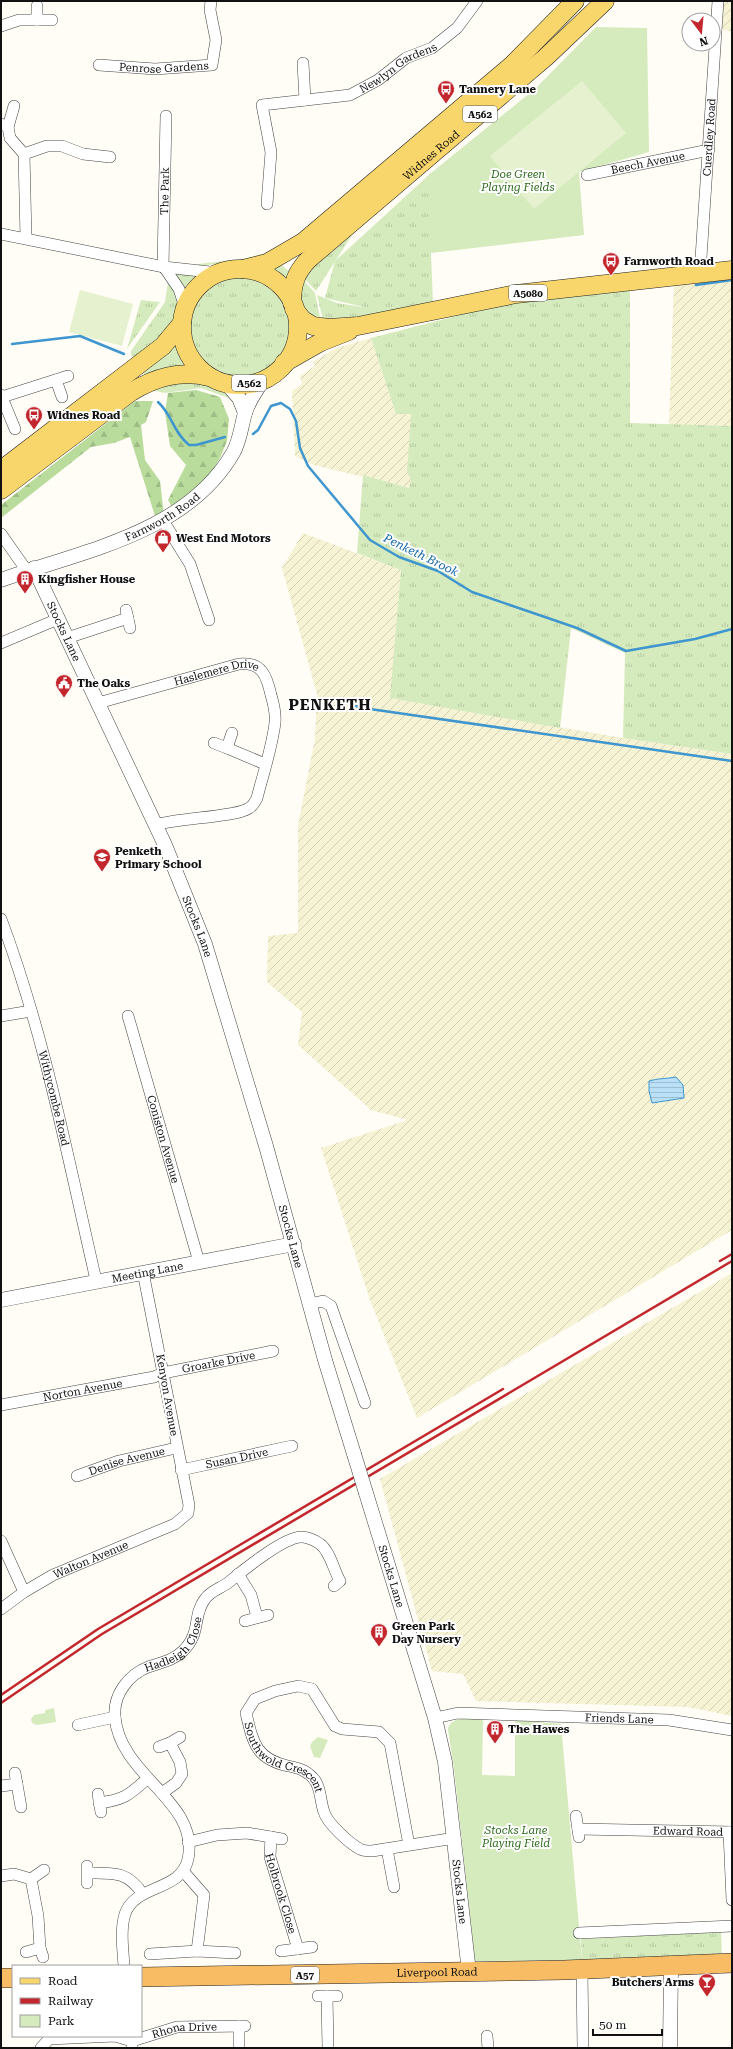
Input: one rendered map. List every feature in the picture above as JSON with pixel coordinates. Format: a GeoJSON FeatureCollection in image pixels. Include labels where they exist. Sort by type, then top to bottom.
{"type":"FeatureCollection","features":[{"type":"Feature","properties":{"kind":"highway","name":"Liverpool Road"},"geometry":{"type":"LineString","coordinates":[[142,1977],[582,1970],[732,1963]]}},
{"type":"Feature","properties":{"kind":"highway"},"geometry":{"type":"LineString","coordinates":[[1,1978],[12,1978]]}},
{"type":"Feature","properties":{"kind":"main road","name":"Widnes Road"},"geometry":{"type":"LineString","coordinates":[[236,270],[267,263],[290,251],[303,242],[512,65],[575,1]]}},
{"type":"Feature","properties":{"kind":"main road","name":"Widnes Road"},"geometry":{"type":"LineString","coordinates":[[293,306],[293,283],[296,275],[309,259],[546,57],[605,1]]}},
{"type":"Feature","properties":{"kind":"main road","name":"A562"},"geometry":{"type":"LineString","coordinates":[[1,470],[163,346],[184,316],[190,302],[200,288],[217,276],[236,270],[264,273],[280,285],[293,306],[298,327],[291,352],[282,364],[264,379],[245,384],[218,380],[197,374],[177,374],[145,384],[131,392],[1,490]]}},
{"type":"Feature","properties":{"kind":"main road","name":"A5080"},"geometry":{"type":"LineString","coordinates":[[293,306],[303,320],[313,326],[329,328],[358,326],[516,294],[732,270]]}},
{"type":"Feature","properties":{"kind":"main road"},"geometry":{"type":"LineString","coordinates":[[184,316],[181,332],[185,349],[195,366],[218,380]]}},
{"type":"Feature","properties":{"kind":"main road","name":"A5080"},"geometry":{"type":"LineString","coordinates":[[282,364],[321,342],[358,326]]}},
{"type":"Feature","properties":{"kind":"street","name":"Penrose Gardens"},"geometry":{"type":"LineString","coordinates":[[99,65],[155,69],[212,65],[216,40],[210,10],[211,1]]}},
{"type":"Feature","properties":{"kind":"street","name":"Cuerdley Road"},"geometry":{"type":"LineString","coordinates":[[700,273],[718,1]]}},
{"type":"Feature","properties":{"kind":"street","name":"Newlyn Gardens"},"geometry":{"type":"LineString","coordinates":[[267,204],[271,152],[262,104],[350,95],[378,80],[406,58],[432,48],[456,28],[474,2]]}},
{"type":"Feature","properties":{"kind":"street"},"geometry":{"type":"LineString","coordinates":[[37,6],[37,20]]}},
{"type":"Feature","properties":{"kind":"street"},"geometry":{"type":"LineString","coordinates":[[1,26],[19,20],[52,20]]}},
{"type":"Feature","properties":{"kind":"street"},"geometry":{"type":"LineString","coordinates":[[303,63],[305,100]]}},
{"type":"Feature","properties":{"kind":"street"},"geometry":{"type":"LineString","coordinates":[[14,106],[4,126],[10,138],[24,154],[26,238]]}},
{"type":"Feature","properties":{"kind":"street","name":"The Park"},"geometry":{"type":"LineString","coordinates":[[163,267],[166,116]]}},
{"type":"Feature","properties":{"kind":"street"},"geometry":{"type":"LineString","coordinates":[[24,154],[47,146],[62,146],[83,154],[110,156]]}},
{"type":"Feature","properties":{"kind":"street","name":"Beech Avenue"},"geometry":{"type":"LineString","coordinates":[[587,175],[709,150]]}},
{"type":"Feature","properties":{"kind":"street"},"geometry":{"type":"LineString","coordinates":[[1,234],[163,267],[210,272],[236,270]]}},
{"type":"Feature","properties":{"kind":"street"},"geometry":{"type":"LineString","coordinates":[[163,267],[179,289],[184,316]]}},
{"type":"Feature","properties":{"kind":"street"},"geometry":{"type":"LineString","coordinates":[[15,428],[2,396],[68,376]]}},
{"type":"Feature","properties":{"kind":"street","name":"Farnworth Road"},"geometry":{"type":"LineString","coordinates":[[1,580],[123,539],[162,519],[206,488],[233,453],[240,435],[245,413],[264,379]]}},
{"type":"Feature","properties":{"kind":"street"},"geometry":{"type":"LineString","coordinates":[[56,380],[62,397]]}},
{"type":"Feature","properties":{"kind":"street"},"geometry":{"type":"LineString","coordinates":[[218,380],[239,398],[245,413]]}},
{"type":"Feature","properties":{"kind":"street"},"geometry":{"type":"LineString","coordinates":[[162,519],[190,564],[209,620]]}},
{"type":"Feature","properties":{"kind":"street"},"geometry":{"type":"LineString","coordinates":[[1,534],[31,570]]}},
{"type":"Feature","properties":{"kind":"street","name":"Stocks Lane"},"geometry":{"type":"LineString","coordinates":[[31,570],[58,619],[156,825],[205,944],[294,1244],[354,1454],[435,1718],[446,1762],[469,1972]]}},
{"type":"Feature","properties":{"kind":"street"},"geometry":{"type":"LineString","coordinates":[[1,643],[58,619]]}},
{"type":"Feature","properties":{"kind":"street"},"geometry":{"type":"LineString","coordinates":[[67,638],[128,619]]}},
{"type":"Feature","properties":{"kind":"street","name":"Haslemere Drive"},"geometry":{"type":"LineString","coordinates":[[98,703],[239,664],[252,664],[262,670],[266,675],[275,715],[257,798],[249,809],[237,813],[175,820],[156,825]]}},
{"type":"Feature","properties":{"kind":"street"},"geometry":{"type":"LineString","coordinates":[[227,748],[232,733]]}},
{"type":"Feature","properties":{"kind":"street"},"geometry":{"type":"LineString","coordinates":[[214,743],[265,764]]}},
{"type":"Feature","properties":{"kind":"street","name":"Withycombe Road"},"geometry":{"type":"LineString","coordinates":[[1,919],[16,960],[40,1037],[96,1280]]}},
{"type":"Feature","properties":{"kind":"street"},"geometry":{"type":"LineString","coordinates":[[1,1016],[31,1011]]}},
{"type":"Feature","properties":{"kind":"street","name":"Coniston Avenue"},"geometry":{"type":"LineString","coordinates":[[128,1016],[199,1262]]}},
{"type":"Feature","properties":{"kind":"street","name":"Meeting Lane"},"geometry":{"type":"LineString","coordinates":[[1,1300],[96,1280],[294,1244]]}},
{"type":"Feature","properties":{"kind":"street","name":"Kenyon Avenue"},"geometry":{"type":"LineString","coordinates":[[143,1272],[176,1448],[189,1505],[185,1517]]}},
{"type":"Feature","properties":{"kind":"street"},"geometry":{"type":"LineString","coordinates":[[310,1304],[323,1302],[331,1306],[368,1405]]}},
{"type":"Feature","properties":{"kind":"street","name":"Groarke Drive"},"geometry":{"type":"LineString","coordinates":[[163,1373],[273,1351]]}},
{"type":"Feature","properties":{"kind":"street","name":"Norton Avenue"},"geometry":{"type":"LineString","coordinates":[[1,1405],[154,1377],[163,1373]]}},
{"type":"Feature","properties":{"kind":"street","name":"Susan Drive"},"geometry":{"type":"LineString","coordinates":[[181,1470],[292,1446]]}},
{"type":"Feature","properties":{"kind":"street","name":"Denise Avenue"},"geometry":{"type":"LineString","coordinates":[[77,1475],[119,1461],[176,1448]]}},
{"type":"Feature","properties":{"kind":"street","name":"Walton Avenue"},"geometry":{"type":"LineString","coordinates":[[1,1609],[24,1592],[52,1575],[175,1524],[185,1517]]}},
{"type":"Feature","properties":{"kind":"street","name":"Hadleigh Close"},"geometry":{"type":"LineString","coordinates":[[183,1871],[188,1860],[187,1830],[177,1810],[147,1779],[126,1750],[115,1717],[118,1696],[127,1682],[149,1667],[175,1658],[192,1642],[196,1630],[198,1614],[205,1599],[215,1590],[228,1583],[276,1547],[292,1539],[302,1537],[322,1545],[340,1581],[334,1586]]}},
{"type":"Feature","properties":{"kind":"street"},"geometry":{"type":"LineString","coordinates":[[1,1541],[24,1592]]}},
{"type":"Feature","properties":{"kind":"street"},"geometry":{"type":"LineString","coordinates":[[238,1574],[263,1616],[245,1621]]}},
{"type":"Feature","properties":{"kind":"street","name":"Southwold Crescent"},"geometry":{"type":"LineString","coordinates":[[409,1845],[390,1743],[379,1732],[342,1729],[335,1726],[312,1689],[298,1686],[274,1691],[255,1700],[246,1713],[252,1738],[259,1750],[272,1762],[304,1770],[311,1775],[316,1782],[324,1814],[332,1825],[361,1849],[372,1851],[455,1838]]}},
{"type":"Feature","properties":{"kind":"street","name":"Friends Lane"},"geometry":{"type":"LineString","coordinates":[[435,1718],[458,1713],[669,1720],[732,1730]]}},
{"type":"Feature","properties":{"kind":"street"},"geometry":{"type":"LineString","coordinates":[[78,1725],[115,1717]]}},
{"type":"Feature","properties":{"kind":"street"},"geometry":{"type":"LineString","coordinates":[[159,1747],[170,1744],[180,1737]]}},
{"type":"Feature","properties":{"kind":"street"},"geometry":{"type":"LineString","coordinates":[[162,1793],[176,1783],[182,1774],[180,1762],[170,1744]]}},
{"type":"Feature","properties":{"kind":"street"},"geometry":{"type":"LineString","coordinates":[[1,1786],[16,1778],[20,1807]]}},
{"type":"Feature","properties":{"kind":"street"},"geometry":{"type":"LineString","coordinates":[[99,1803],[128,1797],[147,1779]]}},
{"type":"Feature","properties":{"kind":"street","name":"Edward Road"},"geometry":{"type":"LineString","coordinates":[[576,1816],[579,1833],[731,1832],[732,1900]]}},
{"type":"Feature","properties":{"kind":"street","name":"Holbrook Close"},"geometry":{"type":"LineString","coordinates":[[188,1842],[217,1835],[247,1832],[282,1839]]}},
{"type":"Feature","properties":{"kind":"street","name":"Holbrook Close"},"geometry":{"type":"LineString","coordinates":[[271,1837],[270,1857],[298,1949]]}},
{"type":"Feature","properties":{"kind":"street"},"geometry":{"type":"LineString","coordinates":[[387,1848],[394,1887]]}},
{"type":"Feature","properties":{"kind":"street"},"geometry":{"type":"LineString","coordinates":[[31,1879],[44,1870]]}},
{"type":"Feature","properties":{"kind":"street"},"geometry":{"type":"LineString","coordinates":[[124,1965],[123,1930],[126,1913],[135,1898],[142,1893],[165,1885],[183,1871],[204,1894],[197,1951]]}},
{"type":"Feature","properties":{"kind":"street"},"geometry":{"type":"LineString","coordinates":[[87,1874],[112,1873],[122,1876],[132,1881],[142,1893]]}},
{"type":"Feature","properties":{"kind":"street"},"geometry":{"type":"LineString","coordinates":[[1,1876],[14,1874],[31,1879]]}},
{"type":"Feature","properties":{"kind":"street"},"geometry":{"type":"LineString","coordinates":[[26,1952],[42,1953],[38,1916],[31,1879]]}},
{"type":"Feature","properties":{"kind":"street"},"geometry":{"type":"LineString","coordinates":[[579,1933],[732,1926]]}},
{"type":"Feature","properties":{"kind":"street","name":"Holbrook Close"},"geometry":{"type":"LineString","coordinates":[[281,1951],[312,1947]]}},
{"type":"Feature","properties":{"kind":"street"},"geometry":{"type":"LineString","coordinates":[[150,1954],[197,1951],[235,1953]]}},
{"type":"Feature","properties":{"kind":"street"},"geometry":{"type":"LineString","coordinates":[[670,2048],[671,1967]]}},
{"type":"Feature","properties":{"kind":"street"},"geometry":{"type":"LineString","coordinates":[[582,1970],[584,2048]]}},
{"type":"Feature","properties":{"kind":"street"},"geometry":{"type":"LineString","coordinates":[[327,1996],[328,2048]]}},
{"type":"Feature","properties":{"kind":"street","name":"Rhona Drive"},"geometry":{"type":"LineString","coordinates":[[132,2044],[177,2027],[242,2026],[239,2048]]}},
{"type":"Feature","properties":{"kind":"street"},"geometry":{"type":"LineString","coordinates":[[487,2036],[488,2048]]}},
{"type":"Feature","properties":{"kind":"street"},"geometry":{"type":"LineString","coordinates":[[41,2048],[49,2039],[93,2037]]}},
{"type":"Feature","properties":{"kind":"street"},"geometry":{"type":"LineString","coordinates":[[117,2037],[132,2044]]}},
{"type":"Feature","properties":{"kind":"shaded area"},"geometry":{"type":"Polygon","coordinates":[[[719,1],[732,1],[732,32],[721,29],[721,12],[718,12],[719,1]]]}},
{"type":"Feature","properties":{"kind":"shaded area"},"geometry":{"type":"Polygon","coordinates":[[[732,274],[732,426],[669,425],[674,282],[732,274]]]}},
{"type":"Feature","properties":{"kind":"shaded area"},"geometry":{"type":"Polygon","coordinates":[[[371,338],[396,414],[411,414],[411,479],[409,488],[314,465],[295,456],[292,391],[302,384],[300,376],[315,366],[312,362],[337,348],[371,338]]]}},
{"type":"Feature","properties":{"kind":"shaded area"},"geometry":{"type":"Polygon","coordinates":[[[303,533],[401,570],[391,698],[623,738],[732,754],[732,1230],[417,1418],[370,1300],[321,1148],[408,1120],[371,1110],[298,1045],[302,1012],[267,982],[268,936],[298,933],[298,826],[315,738],[317,694],[282,568],[303,533]]]}},
{"type":"Feature","properties":{"kind":"shaded area"},"geometry":{"type":"Polygon","coordinates":[[[732,1273],[732,1716],[688,1707],[476,1701],[463,1674],[432,1671],[380,1479],[732,1273]]]}},
{"type":"Feature","properties":{"kind":"green space","name":"Doe Green Playing Fields"},"geometry":{"type":"Polygon","coordinates":[[[596,27],[647,28],[649,152],[579,172],[584,235],[431,253],[431,173],[536,88],[596,27]]]}},
{"type":"Feature","properties":{"kind":"green space"},"geometry":{"type":"Polygon","coordinates":[[[582,81],[626,133],[534,209],[490,156],[582,81]]]}},
{"type":"Feature","properties":{"kind":"green space"},"geometry":{"type":"Polygon","coordinates":[[[431,173],[431,253],[433,304],[379,317],[323,320],[317,295],[337,303],[368,308],[325,298],[335,261],[431,173]]]}},
{"type":"Feature","properties":{"kind":"green space"},"geometry":{"type":"Polygon","coordinates":[[[354,232],[316,291],[302,276],[354,232]]]}},
{"type":"Feature","properties":{"kind":"green space"},"geometry":{"type":"Polygon","coordinates":[[[270,252],[255,260],[198,266],[198,264],[242,259],[270,252]]]}},
{"type":"Feature","properties":{"kind":"green space"},"geometry":{"type":"Polygon","coordinates":[[[281,265],[290,272],[288,284],[273,270],[281,265]]]}},
{"type":"Feature","properties":{"kind":"green space"},"geometry":{"type":"Polygon","coordinates":[[[177,272],[204,277],[189,291],[186,290],[176,275],[177,272]]]}},
{"type":"Feature","properties":{"kind":"green space"},"geometry":{"type":"Polygon","coordinates":[[[240,275],[261,279],[276,290],[286,305],[290,322],[289,340],[282,356],[268,369],[243,378],[221,375],[206,366],[194,354],[188,340],[188,326],[192,312],[200,299],[211,288],[225,279],[240,275]]]}},
{"type":"Feature","properties":{"kind":"green space"},"geometry":{"type":"Polygon","coordinates":[[[304,281],[315,293],[320,318],[306,314],[298,299],[304,281]]]}},
{"type":"Feature","properties":{"kind":"green space"},"geometry":{"type":"Polygon","coordinates":[[[168,282],[173,287],[177,298],[177,317],[166,333],[134,360],[131,355],[131,351],[165,302],[168,282]]]}},
{"type":"Feature","properties":{"kind":"green space"},"geometry":{"type":"Polygon","coordinates":[[[630,289],[630,423],[732,426],[732,754],[623,738],[625,653],[571,628],[560,728],[390,698],[401,570],[357,553],[363,475],[409,488],[411,479],[407,472],[411,414],[396,414],[371,338],[499,305],[630,289]]]}},
{"type":"Feature","properties":{"kind":"green space"},"geometry":{"type":"Polygon","coordinates":[[[80,290],[133,304],[122,346],[69,332],[80,290]]]}},
{"type":"Feature","properties":{"kind":"green space"},"geometry":{"type":"Polygon","coordinates":[[[141,300],[160,302],[127,349],[141,300]]]}},
{"type":"Feature","properties":{"kind":"green space"},"geometry":{"type":"Polygon","coordinates":[[[176,342],[186,367],[146,378],[141,369],[176,342]]]}},
{"type":"Feature","properties":{"kind":"green space"},"geometry":{"type":"Polygon","coordinates":[[[203,381],[227,391],[234,400],[201,388],[165,393],[151,390],[154,385],[203,381]]]}},
{"type":"Feature","properties":{"kind":"green space"},"geometry":{"type":"Polygon","coordinates":[[[196,390],[220,397],[229,419],[227,441],[220,458],[202,487],[173,509],[168,500],[186,465],[170,446],[165,412],[168,393],[196,390]]]}},
{"type":"Feature","properties":{"kind":"green space"},"geometry":{"type":"Polygon","coordinates":[[[135,401],[153,401],[146,422],[141,425],[145,460],[160,481],[164,515],[155,516],[130,437],[114,443],[91,447],[1,518],[1,505],[135,401]]]}},
{"type":"Feature","properties":{"kind":"green space"},"geometry":{"type":"Polygon","coordinates":[[[54,1708],[56,1722],[37,1725],[32,1723],[31,1719],[34,1715],[45,1713],[45,1710],[54,1708]]]}},
{"type":"Feature","properties":{"kind":"green space","name":"Stocks Lane Playing Field"},"geometry":{"type":"Polygon","coordinates":[[[475,1718],[483,1720],[482,1775],[515,1776],[515,1720],[561,1724],[582,1960],[475,1961],[454,1768],[448,1730],[451,1723],[455,1721],[475,1718]]]}},
{"type":"Feature","properties":{"kind":"green space"},"geometry":{"type":"Polygon","coordinates":[[[318,1737],[328,1740],[320,1758],[314,1757],[310,1746],[318,1737]]]}},
{"type":"Feature","properties":{"kind":"green space"},"geometry":{"type":"Polygon","coordinates":[[[721,1932],[722,1957],[582,1960],[581,1939],[721,1932]]]}},
{"type":"Feature","properties":{"kind":"water"},"geometry":{"type":"Polygon","coordinates":[[[676,1077],[683,1085],[684,1098],[652,1103],[649,1091],[649,1081],[676,1077]]]}},
{"type":"Feature","properties":{"kind":"waterway"},"geometry":{"type":"LineString","coordinates":[[696,285],[732,280]]}},
{"type":"Feature","properties":{"kind":"waterway","name":"Penketh Brook"},"geometry":{"type":"LineString","coordinates":[[12,344],[80,336],[124,354]]}},
{"type":"Feature","properties":{"kind":"waterway","name":"Penketh Brook"},"geometry":{"type":"LineString","coordinates":[[158,402],[163,407],[180,435],[189,445],[196,445],[225,437]]}},
{"type":"Feature","properties":{"kind":"waterway","name":"Penketh Brook"},"geometry":{"type":"LineString","coordinates":[[253,434],[258,430],[271,406],[281,403],[290,409],[296,421],[300,448],[308,466],[370,540],[399,557],[438,571],[472,592],[577,628],[626,651],[695,639],[732,629]]}},
{"type":"Feature","properties":{"kind":"waterway"},"geometry":{"type":"LineString","coordinates":[[352,705],[363,708],[732,761]]}},
{"type":"Feature","properties":{"kind":"railway"},"geometry":{"type":"LineString","coordinates":[[720,1261],[732,1254]]}},
{"type":"Feature","properties":{"kind":"railway"},"geometry":{"type":"LineString","coordinates":[[1,1703],[102,1634],[732,1261]]}},
{"type":"Feature","properties":{"kind":"railway"},"geometry":{"type":"LineString","coordinates":[[1,1695],[98,1629],[503,1389]]}},
{"type":"Feature","properties":{"kind":"place","name":"Tannery Lane"},"geometry":{"type":"Point","coordinates":[446,104]}},
{"type":"Feature","properties":{"kind":"place","name":"Farnworth Road"},"geometry":{"type":"Point","coordinates":[611,276]}},
{"type":"Feature","properties":{"kind":"place","name":"Widnes Road"},"geometry":{"type":"Point","coordinates":[34,430]}},
{"type":"Feature","properties":{"kind":"place","name":"West End Motors"},"geometry":{"type":"Point","coordinates":[163,553]}},
{"type":"Feature","properties":{"kind":"place","name":"Kingfisher House"},"geometry":{"type":"Point","coordinates":[25,594]}},
{"type":"Feature","properties":{"kind":"place","name":"The Oaks"},"geometry":{"type":"Point","coordinates":[64,698]}},
{"type":"Feature","properties":{"kind":"place","name":"Penketh Primary School"},"geometry":{"type":"Point","coordinates":[102,872]}},
{"type":"Feature","properties":{"kind":"place","name":"Green Park Day Nursery"},"geometry":{"type":"Point","coordinates":[379,1647]}},
{"type":"Feature","properties":{"kind":"place","name":"The Hawes"},"geometry":{"type":"Point","coordinates":[495,1744]}},
{"type":"Feature","properties":{"kind":"place","name":"Butchers Arms"},"geometry":{"type":"Point","coordinates":[707,1997]}},
{"type":"Feature","properties":{"kind":"district","name":"PENKETH"},"geometry":{"type":"Point","coordinates":[330,705]}}]}
